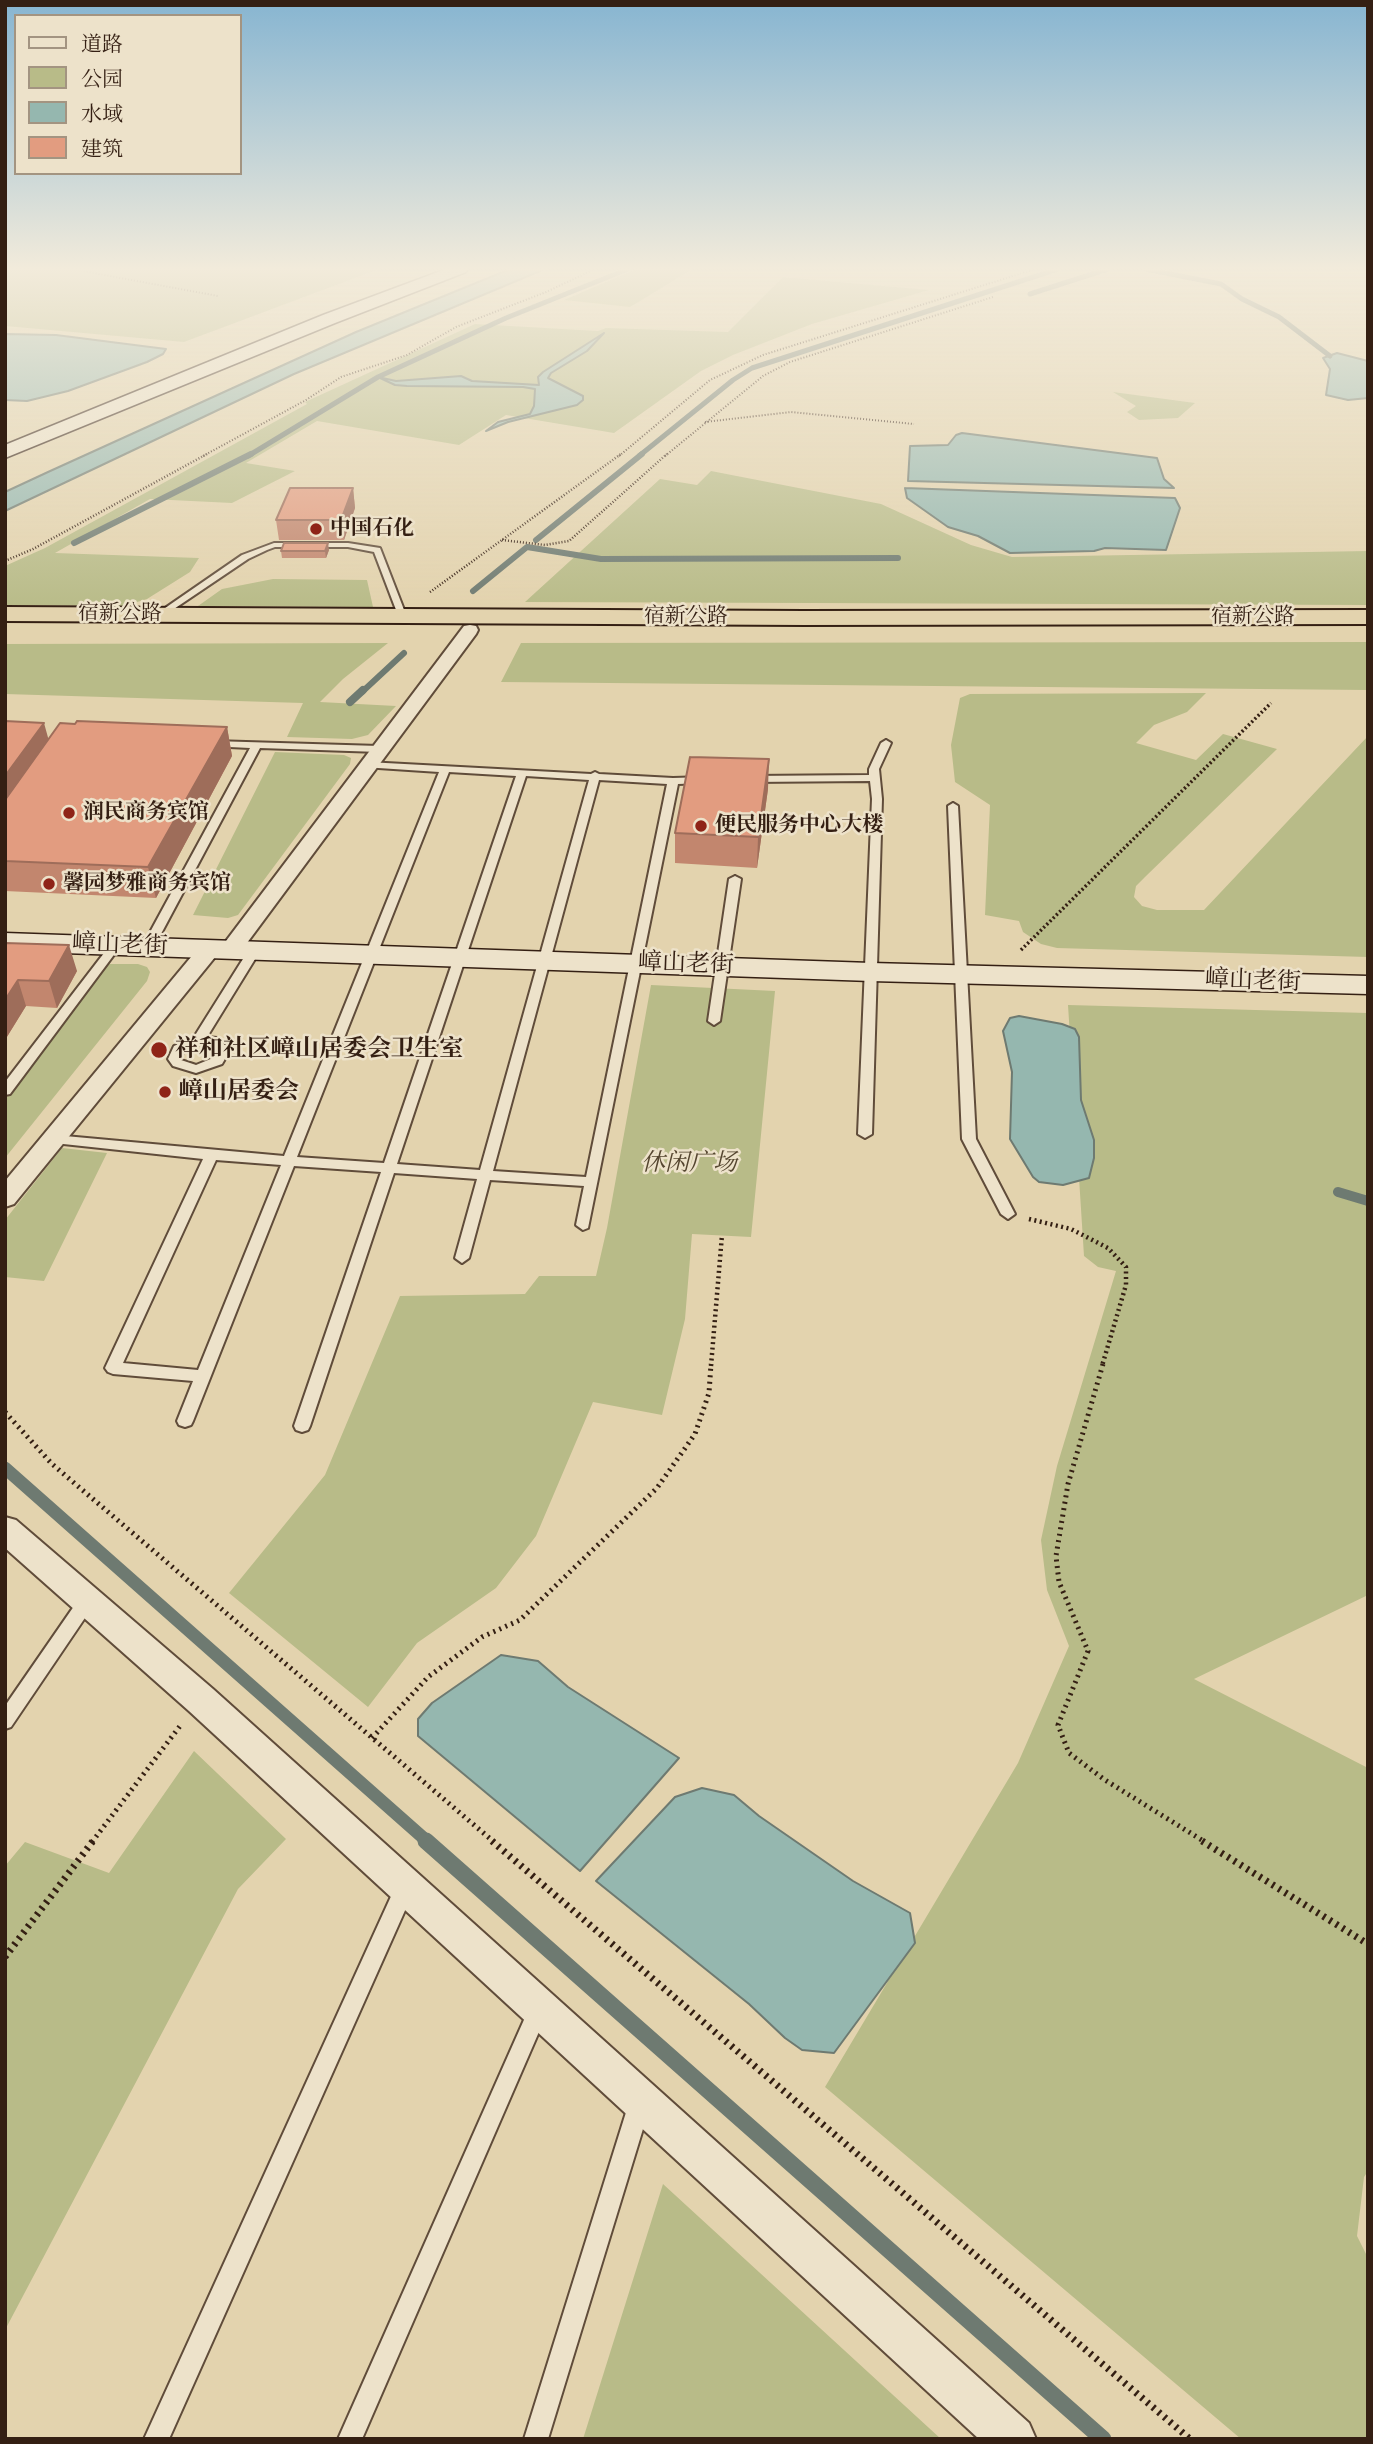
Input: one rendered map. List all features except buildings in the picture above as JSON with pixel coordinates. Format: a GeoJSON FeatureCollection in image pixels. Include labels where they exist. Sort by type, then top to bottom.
{"type":"FeatureCollection","features":[{"type":"Feature","properties":{"kind":"highway","name":"宿新公路"},"geometry":{"type":"LineString","coordinates":[[5,614],[1368,617]]}},
{"type":"Feature","properties":{"kind":"highway","name":"宿新公路"},"geometry":{"type":"LineString","coordinates":[[5,628],[1368,631]]}},
{"type":"Feature","properties":{"kind":"main road"},"geometry":{"type":"LineString","coordinates":[[5,443],[154,383]]}},
{"type":"Feature","properties":{"kind":"main road"},"geometry":{"type":"LineString","coordinates":[[5,453],[174,383]]}},
{"type":"Feature","properties":{"kind":"street"},"geometry":{"type":"LineString","coordinates":[[5,1198],[54,1139],[231,950],[470,630]]}},
{"type":"Feature","properties":{"kind":"street","name":"嶂山老街"},"geometry":{"type":"LineString","coordinates":[[5,942],[871,972],[1368,985]]}},
{"type":"Feature","properties":{"kind":"street"},"geometry":{"type":"LineString","coordinates":[[6,1533],[201,1700],[1013,2439]]}},
{"type":"Feature","properties":{"kind":"lane"},"geometry":{"type":"LineString","coordinates":[[159,615],[245,557],[274,545],[348,545],[377,550],[402,615]]}},
{"type":"Feature","properties":{"kind":"lane"},"geometry":{"type":"LineString","coordinates":[[203,743],[257,745],[373,757],[446,768],[673,781],[714,780]]}},
{"type":"Feature","properties":{"kind":"lane"},"geometry":{"type":"LineString","coordinates":[[865,1134],[877,799],[874,769],[886,743]]}},
{"type":"Feature","properties":{"kind":"lane"},"geometry":{"type":"LineString","coordinates":[[148,947],[257,745]]}},
{"type":"Feature","properties":{"kind":"lane"},"geometry":{"type":"LineString","coordinates":[[185,1421],[446,768]]}},
{"type":"Feature","properties":{"kind":"lane"},"geometry":{"type":"LineString","coordinates":[[302,1426],[522,772]]}},
{"type":"Feature","properties":{"kind":"lane"},"geometry":{"type":"LineString","coordinates":[[462,1258],[595,775]]}},
{"type":"Feature","properties":{"kind":"lane"},"geometry":{"type":"LineString","coordinates":[[742,779],[875,778]]}},
{"type":"Feature","properties":{"kind":"lane"},"geometry":{"type":"LineString","coordinates":[[583,1225],[673,781]]}},
{"type":"Feature","properties":{"kind":"lane"},"geometry":{"type":"LineString","coordinates":[[953,806],[969,1139],[1008,1214]]}},
{"type":"Feature","properties":{"kind":"lane"},"geometry":{"type":"LineString","coordinates":[[714,1021],[735,879]]}},
{"type":"Feature","properties":{"kind":"lane"},"geometry":{"type":"LineString","coordinates":[[5,1091],[115,946]]}},
{"type":"Feature","properties":{"kind":"lane"},"geometry":{"type":"LineString","coordinates":[[199,1040],[231,950]]}},
{"type":"Feature","properties":{"kind":"lane"},"geometry":{"type":"LineString","coordinates":[[54,1139],[211,1156],[592,1182]]}},
{"type":"Feature","properties":{"kind":"lane"},"geometry":{"type":"LineString","coordinates":[[203,1376],[113,1368],[211,1156]]}},
{"type":"Feature","properties":{"kind":"lane"},"geometry":{"type":"LineString","coordinates":[[5,1721],[87,1601]]}},
{"type":"Feature","properties":{"kind":"lane"},"geometry":{"type":"LineString","coordinates":[[156,2439],[406,1886]]}},
{"type":"Feature","properties":{"kind":"lane"},"geometry":{"type":"LineString","coordinates":[[351,2439],[539,2010]]}},
{"type":"Feature","properties":{"kind":"lane"},"geometry":{"type":"LineString","coordinates":[[536,2439],[641,2100]]}},
{"type":"Feature","properties":{"kind":"path"},"geometry":{"type":"LineString","coordinates":[[5,561],[33,549],[331,383]]}},
{"type":"Feature","properties":{"kind":"path"},"geometry":{"type":"LineString","coordinates":[[402,615],[442,582],[614,460],[706,383]]}},
{"type":"Feature","properties":{"kind":"path"},"geometry":{"type":"LineString","coordinates":[[501,540],[545,545],[569,541],[704,422],[754,383]]}},
{"type":"Feature","properties":{"kind":"path"},"geometry":{"type":"LineString","coordinates":[[704,422],[792,412],[914,424]]}},
{"type":"Feature","properties":{"kind":"path"},"geometry":{"type":"LineString","coordinates":[[995,975],[1271,703]]}},
{"type":"Feature","properties":{"kind":"path"},"geometry":{"type":"LineString","coordinates":[[1008,1214],[1071,1229],[1108,1248],[1126,1267],[1126,1285],[1068,1484],[1056,1556],[1059,1582],[1088,1651],[1058,1725],[1069,1753],[1105,1780],[1368,1944]]}},
{"type":"Feature","properties":{"kind":"path"},"geometry":{"type":"LineString","coordinates":[[372,1738],[428,1677],[482,1637],[520,1620],[657,1488],[688,1445],[695,1434],[709,1392],[722,1236]]}},
{"type":"Feature","properties":{"kind":"path"},"geometry":{"type":"LineString","coordinates":[[5,1412],[52,1464],[1190,2439]]}},
{"type":"Feature","properties":{"kind":"path"},"geometry":{"type":"LineString","coordinates":[[5,1957],[201,1700]]}},
{"type":"Feature","properties":{"kind":"green space"},"geometry":{"type":"Polygon","coordinates":[[[346,383],[684,383],[614,433],[506,415],[459,445],[317,421],[246,463],[295,471],[232,503],[150,499],[55,553],[199,558],[190,572],[147,599],[124,606],[5,605],[5,566],[45,548],[307,404],[305,402],[346,383]]]}},
{"type":"Feature","properties":{"kind":"green space"},"geometry":{"type":"Polygon","coordinates":[[[1113,392],[1195,403],[1178,418],[1139,420],[1127,412],[1136,406],[1113,392]]]}},
{"type":"Feature","properties":{"kind":"green space"},"geometry":{"type":"Polygon","coordinates":[[[711,471],[881,504],[971,545],[1012,557],[1368,551],[1368,605],[525,602],[660,479],[697,485],[711,471]]]}},
{"type":"Feature","properties":{"kind":"green space"},"geometry":{"type":"Polygon","coordinates":[[[273,579],[367,580],[373,607],[198,606],[222,589],[273,579]]]}},
{"type":"Feature","properties":{"kind":"green space"},"geometry":{"type":"Polygon","coordinates":[[[1368,642],[1368,690],[501,682],[521,643],[1368,642]]]}},
{"type":"Feature","properties":{"kind":"green space"},"geometry":{"type":"Polygon","coordinates":[[[388,643],[343,679],[320,702],[396,706],[368,735],[352,739],[287,737],[303,703],[5,694],[5,644],[388,643]]]}},
{"type":"Feature","properties":{"kind":"green space"},"geometry":{"type":"Polygon","coordinates":[[[1206,693],[1187,712],[1154,725],[1136,743],[1196,760],[1223,734],[1277,749],[1136,886],[1134,897],[1142,906],[1157,910],[1204,910],[1368,736],[1368,957],[1057,948],[1041,944],[1023,932],[1019,921],[985,915],[990,805],[955,782],[951,745],[960,698],[970,694],[1206,693]]]}},
{"type":"Feature","properties":{"kind":"green space"},"geometry":{"type":"Polygon","coordinates":[[[275,752],[344,755],[351,758],[350,764],[238,915],[228,918],[193,915],[275,752]]]}},
{"type":"Feature","properties":{"kind":"green space"},"geometry":{"type":"Polygon","coordinates":[[[107,964],[138,964],[147,967],[150,972],[147,981],[5,1158],[5,1100],[107,964]]]}},
{"type":"Feature","properties":{"kind":"green space","name":"休闲广场"},"geometry":{"type":"Polygon","coordinates":[[[651,985],[775,991],[751,1237],[692,1234],[685,1319],[662,1415],[593,1402],[536,1536],[496,1588],[417,1643],[368,1707],[229,1593],[325,1475],[400,1296],[525,1294],[539,1276],[596,1276],[651,985]]]}},
{"type":"Feature","properties":{"kind":"green space"},"geometry":{"type":"Polygon","coordinates":[[[1068,1005],[1368,1013],[1368,1595],[1194,1679],[1368,1768],[1368,2171],[1364,2177],[1357,2236],[1368,2258],[1368,2439],[1241,2439],[825,2087],[1018,1763],[1069,1646],[1047,1590],[1041,1540],[1057,1466],[1116,1271],[1098,1267],[1084,1256],[1068,1005]]]}},
{"type":"Feature","properties":{"kind":"green space"},"geometry":{"type":"Polygon","coordinates":[[[62,1148],[107,1153],[44,1281],[5,1277],[5,1220],[62,1148]]]}},
{"type":"Feature","properties":{"kind":"green space"},"geometry":{"type":"Polygon","coordinates":[[[194,1751],[286,1839],[238,1889],[5,2330],[5,1866],[25,1842],[109,1873],[194,1751]]]}},
{"type":"Feature","properties":{"kind":"green space"},"geometry":{"type":"Polygon","coordinates":[[[663,2184],[941,2439],[583,2439],[663,2184]]]}},
{"type":"Feature","properties":{"kind":"water"},"geometry":{"type":"Polygon","coordinates":[[[5,383],[90,383],[27,401],[5,400],[5,383]]]}},
{"type":"Feature","properties":{"kind":"water"},"geometry":{"type":"Polygon","coordinates":[[[244,383],[275,383],[5,511],[5,492],[244,383]]]}},
{"type":"Feature","properties":{"kind":"water"},"geometry":{"type":"Polygon","coordinates":[[[391,383],[506,383],[558,383],[583,396],[583,400],[577,405],[508,422],[486,431],[498,422],[530,414],[534,406],[535,389],[407,386],[391,383]]]}},
{"type":"Feature","properties":{"kind":"water"},"geometry":{"type":"Polygon","coordinates":[[[1328,383],[1368,383],[1368,398],[1348,400],[1326,395],[1328,383]]]}},
{"type":"Feature","properties":{"kind":"water"},"geometry":{"type":"Polygon","coordinates":[[[962,433],[1157,458],[1164,479],[1174,488],[908,481],[910,446],[948,445],[956,435],[962,433]]]}},
{"type":"Feature","properties":{"kind":"water"},"geometry":{"type":"Polygon","coordinates":[[[905,488],[1175,498],[1180,508],[1166,550],[1105,548],[1094,551],[1010,553],[978,536],[948,527],[907,498],[905,488]]]}},
{"type":"Feature","properties":{"kind":"water"},"geometry":{"type":"Polygon","coordinates":[[[1019,1016],[1062,1024],[1075,1029],[1079,1037],[1081,1100],[1094,1140],[1094,1158],[1089,1178],[1063,1185],[1039,1182],[1033,1177],[1010,1139],[1012,1072],[1003,1031],[1010,1018],[1019,1016]]]}},
{"type":"Feature","properties":{"kind":"water"},"geometry":{"type":"Polygon","coordinates":[[[501,1655],[538,1661],[568,1687],[679,1758],[580,1871],[418,1736],[418,1719],[432,1703],[501,1655]]]}},
{"type":"Feature","properties":{"kind":"water"},"geometry":{"type":"Polygon","coordinates":[[[702,1788],[734,1795],[759,1816],[853,1881],[910,1913],[915,1943],[834,2053],[802,2050],[785,2038],[749,2004],[596,1881],[675,1797],[702,1788]]]}},
{"type":"Feature","properties":{"kind":"waterway"},"geometry":{"type":"LineString","coordinates":[[248,456],[368,383]]}},
{"type":"Feature","properties":{"kind":"waterway"},"geometry":{"type":"LineString","coordinates":[[639,456],[729,383]]}},
{"type":"Feature","properties":{"kind":"waterway"},"geometry":{"type":"LineString","coordinates":[[74,543],[251,454]]}},
{"type":"Feature","properties":{"kind":"waterway"},"geometry":{"type":"LineString","coordinates":[[536,540],[642,454]]}},
{"type":"Feature","properties":{"kind":"waterway"},"geometry":{"type":"LineString","coordinates":[[473,591],[527,547],[601,559],[898,558]]}},
{"type":"Feature","properties":{"kind":"waterway"},"geometry":{"type":"LineString","coordinates":[[362,692],[404,653]]}},
{"type":"Feature","properties":{"kind":"waterway"},"geometry":{"type":"LineString","coordinates":[[350,702],[363,690]]}},
{"type":"Feature","properties":{"kind":"waterway"},"geometry":{"type":"LineString","coordinates":[[1338,1192],[1368,1201]]}},
{"type":"Feature","properties":{"kind":"waterway"},"geometry":{"type":"LineString","coordinates":[[5,1468],[428,1842]]}},
{"type":"Feature","properties":{"kind":"waterway"},"geometry":{"type":"LineString","coordinates":[[426,1841],[1103,2439]]}},
{"type":"Feature","properties":{"kind":"place","name":"中国石化"},"geometry":{"type":"Point","coordinates":[316,529]}},
{"type":"Feature","properties":{"kind":"place","name":"润民商务宾馆"},"geometry":{"type":"Point","coordinates":[69,813]}},
{"type":"Feature","properties":{"kind":"place","name":"便民服务中心大楼"},"geometry":{"type":"Point","coordinates":[701,826]}},
{"type":"Feature","properties":{"kind":"place","name":"馨园梦雅商务宾馆"},"geometry":{"type":"Point","coordinates":[49,884]}},
{"type":"Feature","properties":{"kind":"place","name":"祥和社区嶂山居委会卫生室"},"geometry":{"type":"Point","coordinates":[159,1050]}},
{"type":"Feature","properties":{"kind":"place","name":"嶂山居委会"},"geometry":{"type":"Point","coordinates":[165,1092]}}]}
